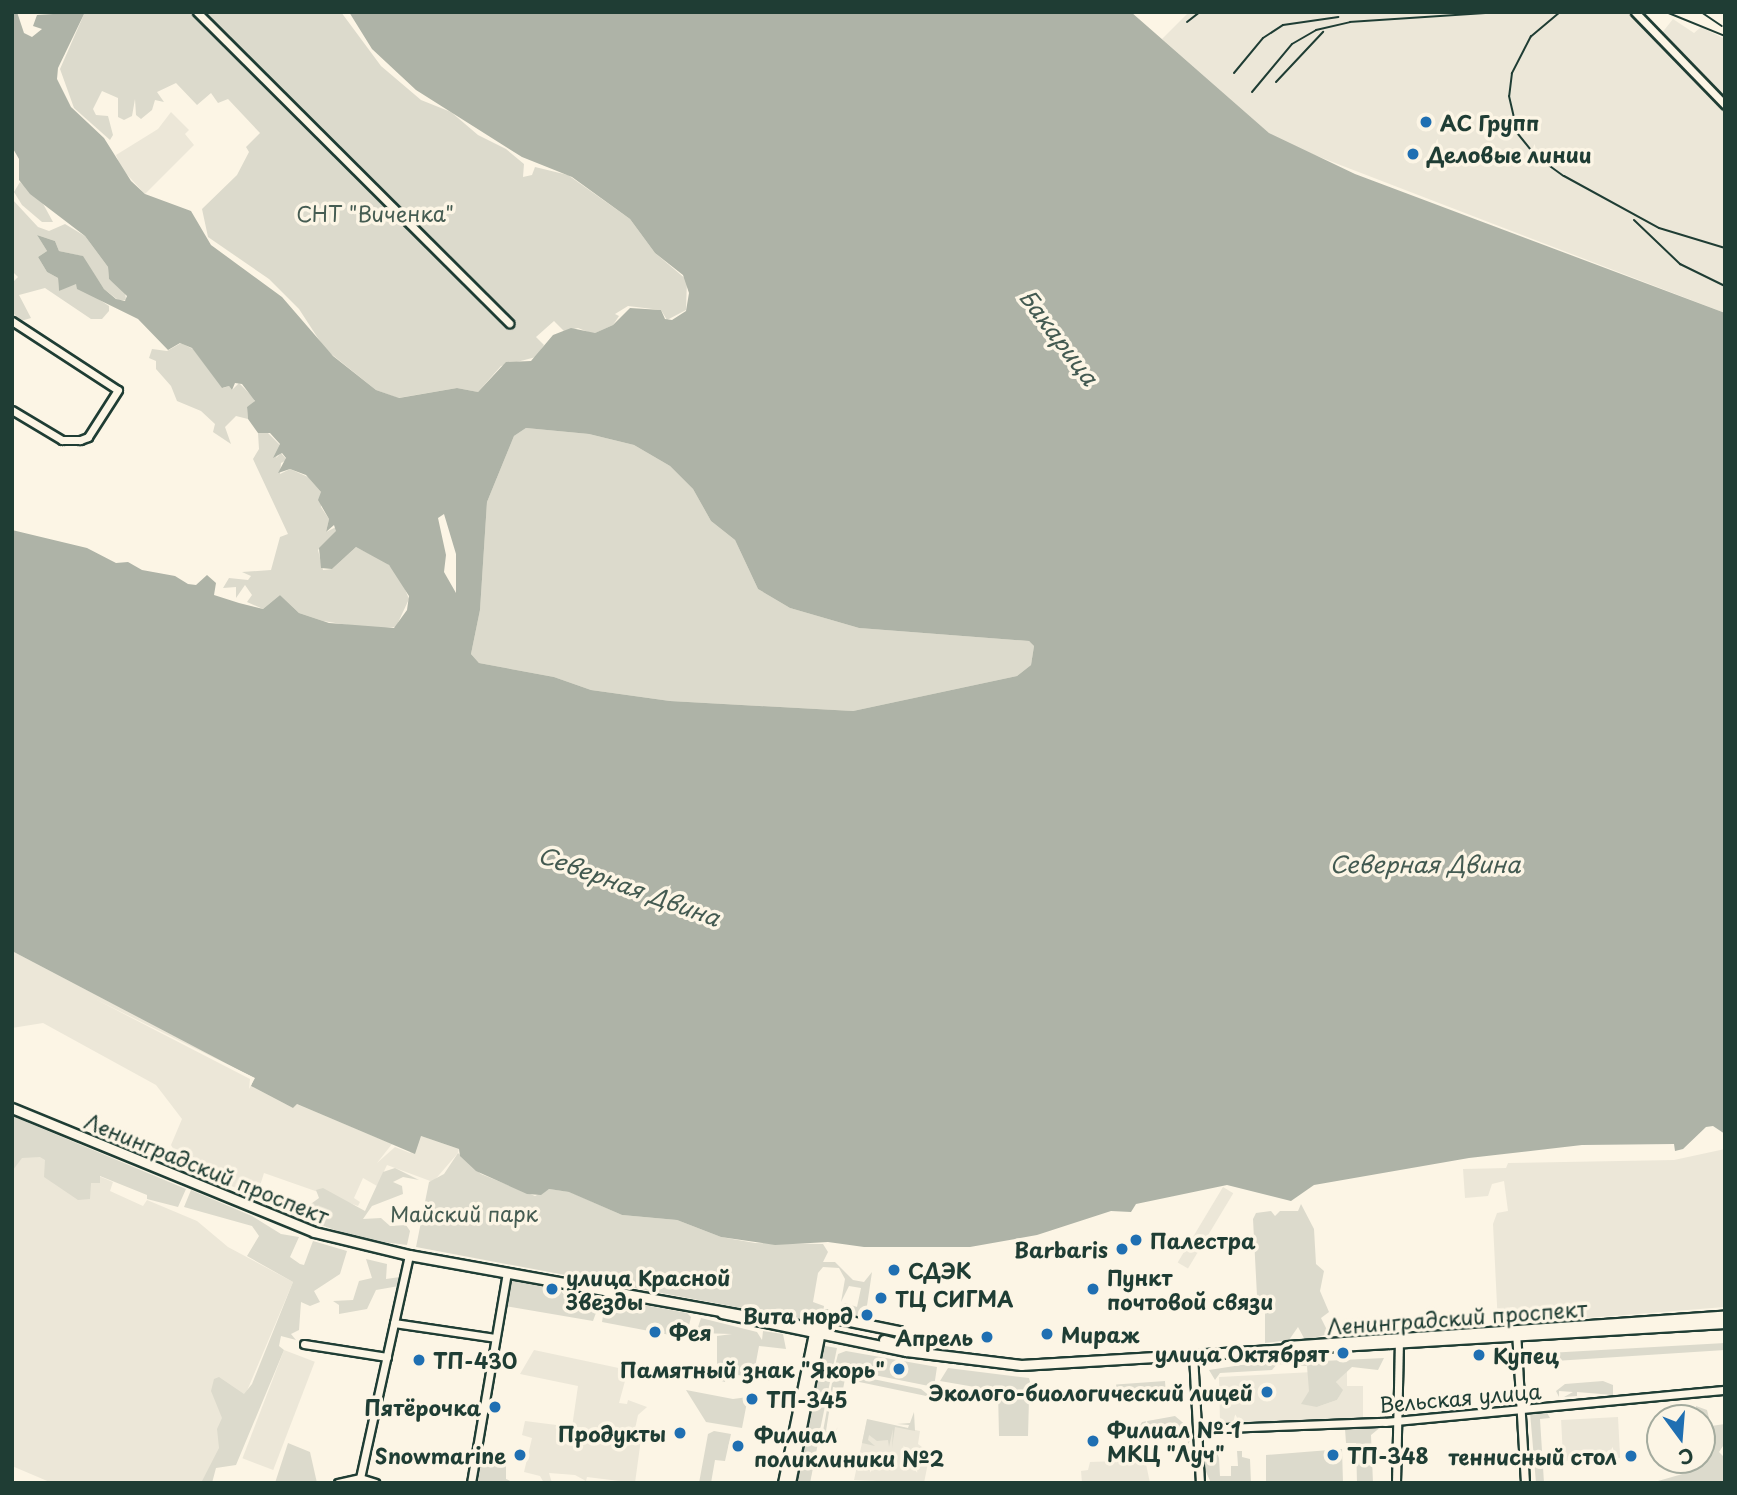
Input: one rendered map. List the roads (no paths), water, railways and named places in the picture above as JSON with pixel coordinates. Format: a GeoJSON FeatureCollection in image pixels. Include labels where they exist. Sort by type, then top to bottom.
{"type":"FeatureCollection","features":[{"type":"Feature","properties":{"kind":"main road","name":"Ленинградский проспект"},"geometry":{"type":"LineString","coordinates":[[12,1108],[288,1224],[409,1255],[817,1332],[1021,1365],[1725,1322]]}},
{"type":"Feature","properties":{"kind":"main road","name":"Ленинградский проспект"},"geometry":{"type":"LineString","coordinates":[[1516,1334],[1725,1315]]}},
{"type":"Feature","properties":{"kind":"main road"},"geometry":{"type":"LineString","coordinates":[[790,1483],[817,1332],[817,1319],[825,1316],[899,1331],[907,1344]]}},
{"type":"Feature","properties":{"kind":"main road","name":"Ленинградский проспект"},"geometry":{"type":"LineString","coordinates":[[817,1332],[907,1344],[919,1350]]}},
{"type":"Feature","properties":{"kind":"main road"},"geometry":{"type":"LineString","coordinates":[[783,1483],[817,1332]]}},
{"type":"Feature","properties":{"kind":"street"},"geometry":{"type":"LineString","coordinates":[[197,12],[509,323]]}},
{"type":"Feature","properties":{"kind":"street"},"geometry":{"type":"LineString","coordinates":[[1635,12],[1725,104]]}},
{"type":"Feature","properties":{"kind":"street"},"geometry":{"type":"LineString","coordinates":[[12,321],[118,390],[88,438],[62,440],[12,410]]}},
{"type":"Feature","properties":{"kind":"street"},"geometry":{"type":"LineString","coordinates":[[360,1478],[409,1255]]}},
{"type":"Feature","properties":{"kind":"street"},"geometry":{"type":"LineString","coordinates":[[471,1483],[507,1273]]}},
{"type":"Feature","properties":{"kind":"street"},"geometry":{"type":"LineString","coordinates":[[394,1323],[495,1338]]}},
{"type":"Feature","properties":{"kind":"street"},"geometry":{"type":"LineString","coordinates":[[1516,1334],[1525,1483]]}},
{"type":"Feature","properties":{"kind":"street"},"geometry":{"type":"LineString","coordinates":[[1396,1483],[1399,1342]]}},
{"type":"Feature","properties":{"kind":"street"},"geometry":{"type":"LineString","coordinates":[[304,1344],[387,1357]]}},
{"type":"Feature","properties":{"kind":"street"},"geometry":{"type":"LineString","coordinates":[[1193,1354],[1200,1483]]}},
{"type":"Feature","properties":{"kind":"street","name":"Вельская улица"},"geometry":{"type":"LineString","coordinates":[[1199,1429],[1398,1420],[1521,1411],[1725,1390]]}},
{"type":"Feature","properties":{"kind":"street"},"geometry":{"type":"LineString","coordinates":[[339,1483],[360,1478],[375,1483]]}},
{"type":"Feature","properties":{"kind":"water"},"geometry":{"type":"Polygon","coordinates":[[[12,12],[17,12],[24,33],[32,37],[42,29],[33,26],[37,15],[85,12],[58,68],[57,79],[71,107],[104,138],[131,181],[145,194],[191,211],[211,245],[282,297],[333,356],[376,390],[399,398],[457,388],[478,392],[506,362],[531,361],[553,335],[571,328],[595,333],[613,325],[630,308],[661,310],[665,319],[672,320],[686,311],[689,293],[683,275],[655,253],[630,219],[572,177],[522,157],[416,90],[372,49],[349,12],[1131,12],[1269,133],[1355,174],[1725,313],[1725,1134],[1713,1126],[1706,1127],[1683,1149],[1675,1151],[1674,1144],[1582,1145],[1469,1158],[1314,1185],[1291,1201],[1227,1185],[1136,1204],[1131,1212],[1111,1211],[1037,1235],[970,1247],[864,1247],[828,1242],[775,1245],[721,1237],[677,1220],[622,1215],[569,1192],[549,1189],[541,1195],[527,1194],[476,1171],[460,1156],[459,1149],[421,1136],[415,1154],[297,1104],[293,1108],[251,1086],[254,1078],[12,951],[12,530],[87,548],[116,563],[128,562],[142,570],[175,576],[188,584],[196,585],[207,575],[216,583],[214,595],[263,609],[280,595],[299,613],[329,623],[394,628],[407,610],[409,596],[389,565],[356,547],[332,569],[321,568],[319,548],[336,531],[334,525],[326,532],[329,519],[318,500],[321,492],[306,475],[290,469],[278,473],[286,458],[282,453],[273,458],[280,444],[270,433],[258,433],[248,419],[247,407],[255,401],[242,384],[235,383],[232,390],[229,386],[222,388],[192,348],[180,343],[168,350],[138,319],[77,289],[76,284],[59,291],[58,278],[47,272],[38,257],[47,251],[37,235],[55,241],[59,251],[83,256],[104,289],[116,299],[125,301],[127,296],[109,279],[108,267],[85,236],[30,194],[19,180],[19,159],[12,147],[12,12]],[[526,428],[514,436],[487,502],[480,610],[471,654],[479,663],[554,677],[591,690],[670,701],[853,711],[1017,676],[1031,665],[1034,646],[1029,641],[859,628],[790,608],[758,589],[735,540],[711,521],[693,489],[670,466],[634,445],[589,434],[526,428]],[[444,514],[438,518],[446,555],[444,572],[456,593],[456,554],[444,514]]]}},
{"type":"Feature","properties":{"kind":"railway"},"geometry":{"type":"LineString","coordinates":[[1187,22],[1200,12]]}},
{"type":"Feature","properties":{"kind":"railway"},"geometry":{"type":"LineString","coordinates":[[1252,92],[1292,44],[1316,30],[1350,22],[1500,12]]}},
{"type":"Feature","properties":{"kind":"railway"},"geometry":{"type":"LineString","coordinates":[[1560,12],[1531,36],[1512,73],[1509,96],[1518,134],[1536,156],[1564,176],[1659,228],[1725,248]]}},
{"type":"Feature","properties":{"kind":"railway"},"geometry":{"type":"LineString","coordinates":[[1666,12],[1725,36]]}},
{"type":"Feature","properties":{"kind":"railway"},"geometry":{"type":"LineString","coordinates":[[1701,12],[1722,26]]}},
{"type":"Feature","properties":{"kind":"railway"},"geometry":{"type":"LineString","coordinates":[[1234,73],[1263,38],[1283,25],[1338,17]]}},
{"type":"Feature","properties":{"kind":"railway"},"geometry":{"type":"LineString","coordinates":[[1276,82],[1323,32]]}},
{"type":"Feature","properties":{"kind":"railway"},"geometry":{"type":"LineString","coordinates":[[1634,220],[1680,264],[1725,286]]}},
{"type":"Feature","properties":{"kind":"place","name":"АС Групп"},"geometry":{"type":"Point","coordinates":[1426,122]}},
{"type":"Feature","properties":{"kind":"place","name":"Деловые линии"},"geometry":{"type":"Point","coordinates":[1413,154]}},
{"type":"Feature","properties":{"kind":"place","name":"Палестра"},"geometry":{"type":"Point","coordinates":[1136,1240]}},
{"type":"Feature","properties":{"kind":"place","name":"Barbaris"},"geometry":{"type":"Point","coordinates":[1122,1249]}},
{"type":"Feature","properties":{"kind":"place","name":"СДЭК"},"geometry":{"type":"Point","coordinates":[894,1270]}},
{"type":"Feature","properties":{"kind":"place","name":"улица Красной Звезды"},"geometry":{"type":"Point","coordinates":[552,1289]}},
{"type":"Feature","properties":{"kind":"place","name":"Пункт почтовой связи"},"geometry":{"type":"Point","coordinates":[1093,1289]}},
{"type":"Feature","properties":{"kind":"place","name":"ТЦ СИГМА"},"geometry":{"type":"Point","coordinates":[881,1298]}},
{"type":"Feature","properties":{"kind":"place","name":"Вита норд"},"geometry":{"type":"Point","coordinates":[867,1315]}},
{"type":"Feature","properties":{"kind":"place","name":"Фея"},"geometry":{"type":"Point","coordinates":[655,1332]}},
{"type":"Feature","properties":{"kind":"place","name":"Мираж"},"geometry":{"type":"Point","coordinates":[1047,1334]}},
{"type":"Feature","properties":{"kind":"place","name":"Апрель"},"geometry":{"type":"Point","coordinates":[987,1337]}},
{"type":"Feature","properties":{"kind":"place","name":"улица Октябрят"},"geometry":{"type":"Point","coordinates":[1343,1353]}},
{"type":"Feature","properties":{"kind":"place","name":"Купец"},"geometry":{"type":"Point","coordinates":[1479,1355]}},
{"type":"Feature","properties":{"kind":"place","name":"ТП-430"},"geometry":{"type":"Point","coordinates":[419,1360]}},
{"type":"Feature","properties":{"kind":"place","name":"Памятный знак \"Якорь\""},"geometry":{"type":"Point","coordinates":[899,1369]}},
{"type":"Feature","properties":{"kind":"place","name":"Эколого-биологический лицей"},"geometry":{"type":"Point","coordinates":[1267,1392]}},
{"type":"Feature","properties":{"kind":"place","name":"ТП-345"},"geometry":{"type":"Point","coordinates":[752,1399]}},
{"type":"Feature","properties":{"kind":"place","name":"Пятёрочка"},"geometry":{"type":"Point","coordinates":[495,1407]}},
{"type":"Feature","properties":{"kind":"place","name":"Продукты"},"geometry":{"type":"Point","coordinates":[680,1433]}},
{"type":"Feature","properties":{"kind":"place","name":"Филиал № 1 МКЦ \"Луч\""},"geometry":{"type":"Point","coordinates":[1093,1441]}},
{"type":"Feature","properties":{"kind":"place","name":"Филиал поликлиники №2"},"geometry":{"type":"Point","coordinates":[738,1446]}},
{"type":"Feature","properties":{"kind":"place","name":"Snowmarine"},"geometry":{"type":"Point","coordinates":[520,1455]}},
{"type":"Feature","properties":{"kind":"place","name":"ТП-348"},"geometry":{"type":"Point","coordinates":[1333,1455]}},
{"type":"Feature","properties":{"kind":"place","name":"теннисный стол"},"geometry":{"type":"Point","coordinates":[1631,1456]}},
{"type":"Feature","properties":{"kind":"park label","name":"СНТ \"Виченка\""},"geometry":{"type":"Point","coordinates":[375,213]}},
{"type":"Feature","properties":{"kind":"park label","name":"Майский парк"},"geometry":{"type":"Point","coordinates":[464,1213]}},
{"type":"Feature","properties":{"kind":"water label","name":"Бакарица"},"geometry":{"type":"Point","coordinates":[1059,337]}},
{"type":"Feature","properties":{"kind":"water label","name":"Северная Двина"},"geometry":{"type":"Point","coordinates":[1425,864]}},
{"type":"Feature","properties":{"kind":"water label","name":"Северная Двина"},"geometry":{"type":"Point","coordinates":[629,886]}}]}
